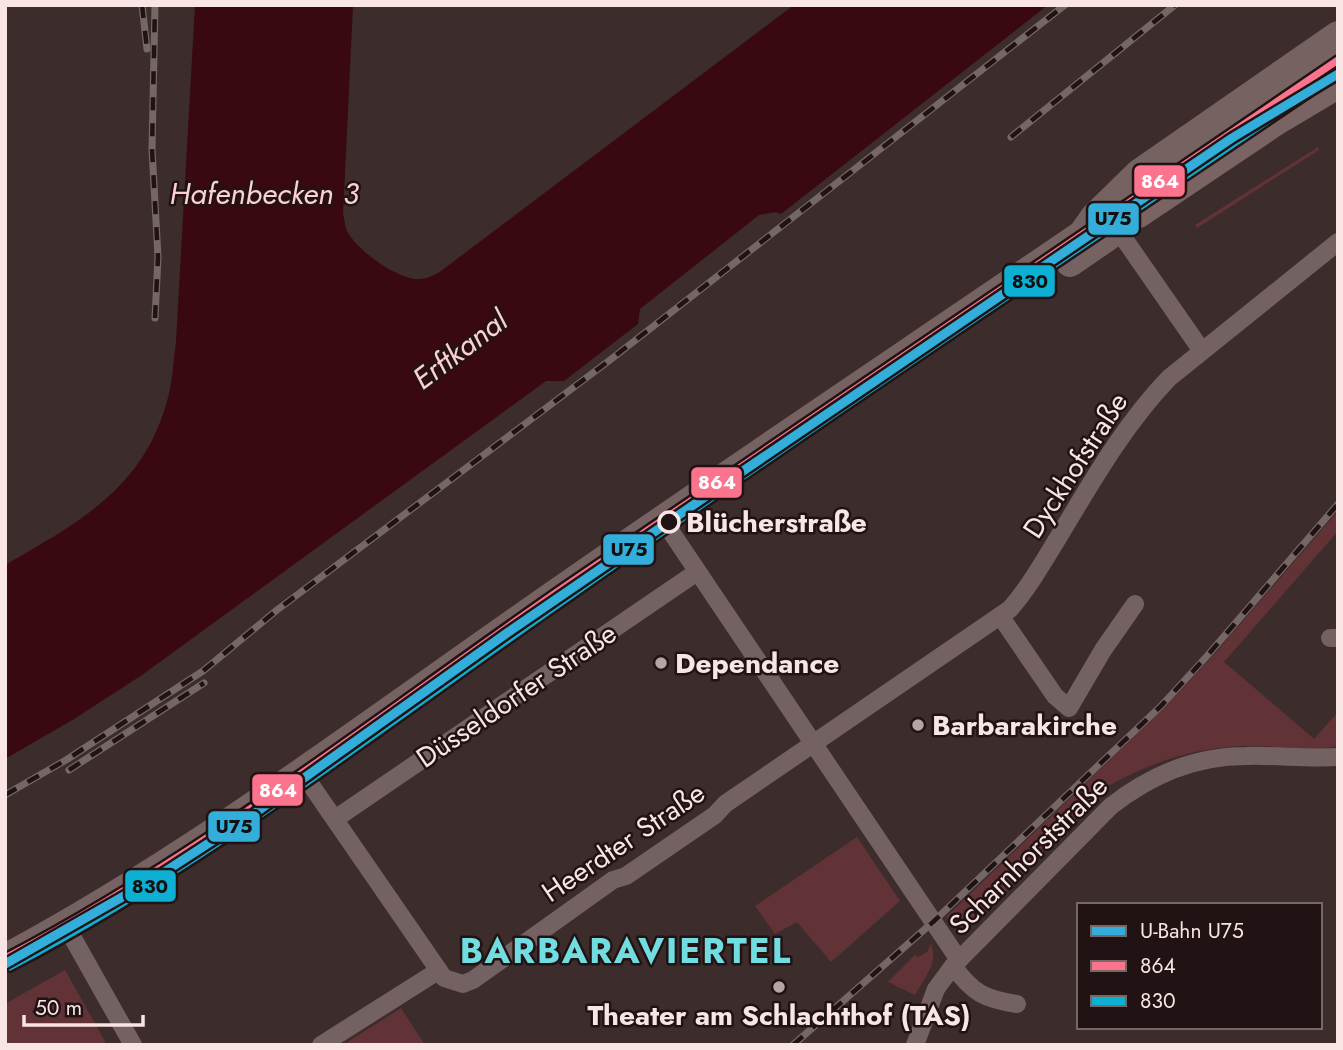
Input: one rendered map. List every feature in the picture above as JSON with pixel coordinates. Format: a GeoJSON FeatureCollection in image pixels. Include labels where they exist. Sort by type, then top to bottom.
{"type":"FeatureCollection","features":[{"type":"Feature","properties":{"kind":"main road"},"geometry":{"type":"LineString","coordinates":[[1082,234],[1094,217],[1139,173],[1338,35]]}},
{"type":"Feature","properties":{"kind":"main road","name":"Düsseldorfer Straße"},"geometry":{"type":"LineString","coordinates":[[5,978],[160,868],[307,779],[1082,234],[1336,69]]}},
{"type":"Feature","properties":{"kind":"main road","name":"Düsseldorfer Straße"},"geometry":{"type":"LineString","coordinates":[[668,527],[1266,130],[1336,69]]}},
{"type":"Feature","properties":{"kind":"main road","name":"Düsseldorfer Straße"},"geometry":{"type":"LineString","coordinates":[[5,958],[70,933]]}},
{"type":"Feature","properties":{"kind":"street"},"geometry":{"type":"LineString","coordinates":[[1118,230],[1202,351]]}},
{"type":"Feature","properties":{"kind":"street","name":"Dyckhofstraße"},"geometry":{"type":"LineString","coordinates":[[813,744],[1001,617],[1022,595],[1120,436],[1144,404],[1169,378],[1338,242]]}},
{"type":"Feature","properties":{"kind":"street"},"geometry":{"type":"LineString","coordinates":[[668,527],[956,963],[967,986],[995,1001],[1017,1004]]}},
{"type":"Feature","properties":{"kind":"street","name":"Düsseldorfer Straße"},"geometry":{"type":"LineString","coordinates":[[335,819],[697,572]]}},
{"type":"Feature","properties":{"kind":"street"},"geometry":{"type":"LineString","coordinates":[[1001,617],[1055,696],[1069,708],[1103,649],[1135,604]]}},
{"type":"Feature","properties":{"kind":"street","name":"Heerdter Straße"},"geometry":{"type":"LineString","coordinates":[[438,971],[449,981],[463,984],[473,980],[519,949],[542,929],[613,880],[626,876],[813,744]]}},
{"type":"Feature","properties":{"kind":"street","name":"Scharnhorststraße"},"geometry":{"type":"LineString","coordinates":[[915,1045],[936,989],[956,963],[1111,806],[1136,787],[1162,773],[1216,758],[1247,755],[1310,759],[1338,757]]}},
{"type":"Feature","properties":{"kind":"street"},"geometry":{"type":"LineString","coordinates":[[307,779],[438,971],[321,1045]]}},
{"type":"Feature","properties":{"kind":"street"},"geometry":{"type":"LineString","coordinates":[[70,933],[133,1045]]}},
{"type":"Feature","properties":{"kind":"shaded area"},"geometry":{"type":"Polygon","coordinates":[[[1318,147],[1319,150],[1197,228],[1195,225],[1318,147]]]}},
{"type":"Feature","properties":{"kind":"shaded area"},"geometry":{"type":"Polygon","coordinates":[[[1338,511],[1338,531],[1224,662],[1314,739],[1337,713],[1338,746],[1316,749],[1250,746],[1212,749],[1175,757],[1139,770],[1105,788],[977,921],[960,927],[949,921],[946,917],[1163,709],[1210,659],[1338,511]]]}},
{"type":"Feature","properties":{"kind":"shaded area"},"geometry":{"type":"Polygon","coordinates":[[[857,837],[900,901],[831,962],[797,922],[775,934],[755,906],[857,837]]]}},
{"type":"Feature","properties":{"kind":"shaded area"},"geometry":{"type":"Polygon","coordinates":[[[931,944],[932,964],[915,995],[888,982],[915,955],[918,957],[927,952],[931,944]]]}},
{"type":"Feature","properties":{"kind":"shaded area"},"geometry":{"type":"Polygon","coordinates":[[[65,970],[107,1045],[5,1045],[5,1004],[65,970]]]}},
{"type":"Feature","properties":{"kind":"shaded area"},"geometry":{"type":"Polygon","coordinates":[[[401,1008],[425,1045],[343,1045],[401,1008]]]}},
{"type":"Feature","properties":{"kind":"water"},"geometry":{"type":"Polygon","coordinates":[[[195,5],[353,5],[343,215],[346,228],[359,247],[377,261],[406,277],[419,279],[441,271],[794,5],[1048,5],[781,214],[776,212],[759,215],[640,309],[638,324],[564,381],[546,381],[142,675],[5,759],[5,565],[86,515],[129,475],[146,451],[160,422],[170,389],[176,341],[195,5]]]}},
{"type":"Feature","properties":{"kind":"railway"},"geometry":{"type":"LineString","coordinates":[[142,5],[147,49]]}},
{"type":"Feature","properties":{"kind":"railway"},"geometry":{"type":"LineString","coordinates":[[155,5],[152,149],[158,257],[155,318]]}},
{"type":"Feature","properties":{"kind":"railway"},"geometry":{"type":"LineString","coordinates":[[5,795],[66,760],[203,671],[277,610],[610,360],[1065,5]]}},
{"type":"Feature","properties":{"kind":"railway"},"geometry":{"type":"LineString","coordinates":[[1011,137],[1175,5]]}},
{"type":"Feature","properties":{"kind":"railway"},"geometry":{"type":"LineString","coordinates":[[793,1045],[933,922],[1161,706],[1338,504]]}},
{"type":"Feature","properties":{"kind":"railway"},"geometry":{"type":"LineString","coordinates":[[69,770],[204,683]]}},
{"type":"Feature","properties":{"kind":"metro line","name":"U75"},"geometry":{"type":"LineString","coordinates":[[5,964],[152,880],[255,813],[507,633],[721,486],[1232,138],[1338,74]]}},
{"type":"Feature","properties":{"kind":"transit line","name":"864"},"geometry":{"type":"LineString","coordinates":[[5,958],[79,917],[223,827],[666,517],[1338,60]]}},
{"type":"Feature","properties":{"kind":"transit line","name":"830"},"geometry":{"type":"LineString","coordinates":[[10,967],[156,883],[297,790],[763,462],[1338,73]]}},
{"type":"Feature","properties":{"kind":"place","name":"Blücherstraße"},"geometry":{"type":"Point","coordinates":[669,522]}},
{"type":"Feature","properties":{"kind":"place","name":"Dependance"},"geometry":{"type":"Point","coordinates":[661,663]}},
{"type":"Feature","properties":{"kind":"place","name":"Barbarakirche"},"geometry":{"type":"Point","coordinates":[918,725]}},
{"type":"Feature","properties":{"kind":"place","name":"Theater am Schlachthof (TAS)"},"geometry":{"type":"Point","coordinates":[779,987]}},
{"type":"Feature","properties":{"kind":"district","name":"BARBARAVIERTEL"},"geometry":{"type":"Point","coordinates":[626,951]}},
{"type":"Feature","properties":{"kind":"water label","name":"Hafenbecken 3"},"geometry":{"type":"Point","coordinates":[264,194]}},
{"type":"Feature","properties":{"kind":"water label","name":"Erftkanal"},"geometry":{"type":"Point","coordinates":[460,350]}}]}
